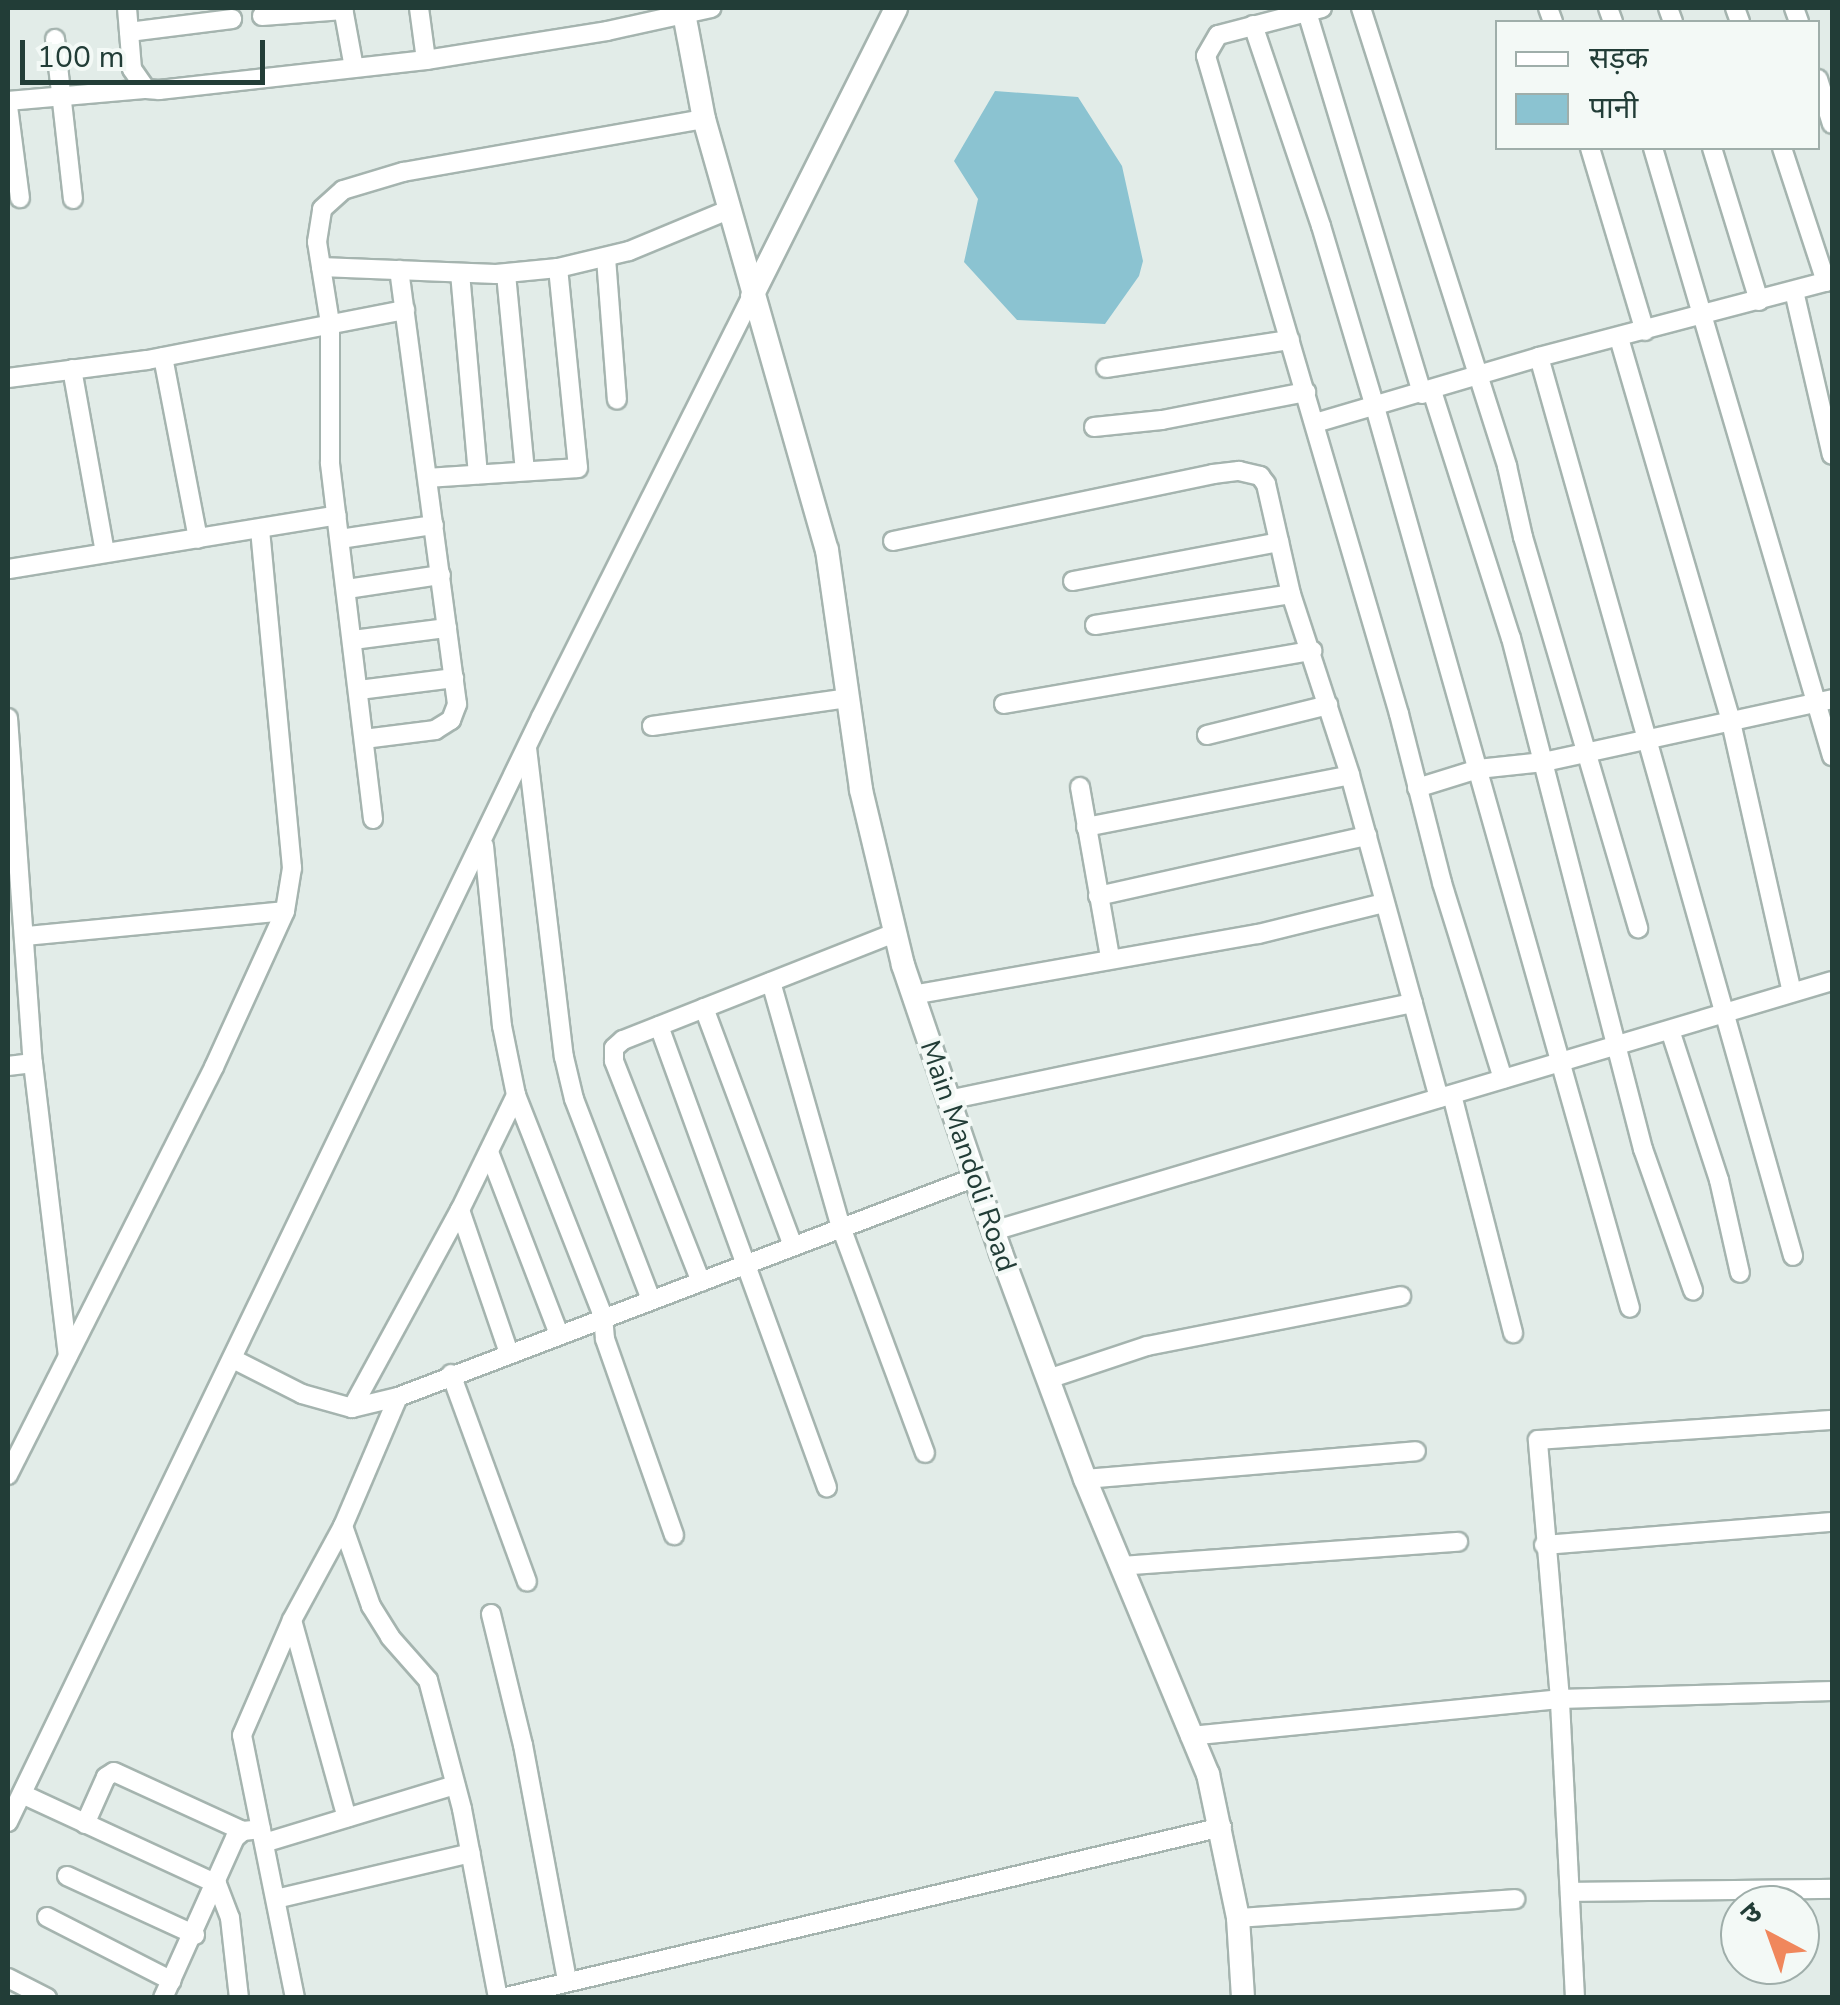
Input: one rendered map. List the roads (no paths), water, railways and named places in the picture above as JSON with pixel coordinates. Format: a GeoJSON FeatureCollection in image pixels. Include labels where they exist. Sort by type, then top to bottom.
{"type":"FeatureCollection","features":[{"type":"Feature","properties":{"kind":"street"},"geometry":{"type":"LineString","coordinates":[[126,8],[132,70],[146,89]]}},
{"type":"Feature","properties":{"kind":"street"},"geometry":{"type":"LineString","coordinates":[[419,8],[426,60]]}},
{"type":"Feature","properties":{"kind":"street"},"geometry":{"type":"LineString","coordinates":[[20,198],[8,103],[426,60],[711,8]]}},
{"type":"Feature","properties":{"kind":"street"},"geometry":{"type":"LineString","coordinates":[[8,1822],[527,748],[896,8]]}},
{"type":"Feature","properties":{"kind":"street"},"geometry":{"type":"LineString","coordinates":[[1361,8],[1388,80],[1476,379],[1507,466],[1523,537],[1638,928]]}},
{"type":"Feature","properties":{"kind":"street"},"geometry":{"type":"LineString","coordinates":[[262,16],[343,9],[354,68]]}},
{"type":"Feature","properties":{"kind":"street"},"geometry":{"type":"LineString","coordinates":[[1503,1079],[1206,56],[1218,35],[1315,10],[1427,393],[1512,638],[1644,1149],[1693,1290]]}},
{"type":"Feature","properties":{"kind":"street","name":"Main Mandoli Road"},"geometry":{"type":"LineString","coordinates":[[684,12],[704,119],[728,210],[827,550],[861,790],[912,995],[1085,1479],[1208,1774],[1238,1918],[1243,1998]]}},
{"type":"Feature","properties":{"kind":"street"},"geometry":{"type":"LineString","coordinates":[[129,32],[232,19]]}},
{"type":"Feature","properties":{"kind":"street"},"geometry":{"type":"LineString","coordinates":[[1253,25],[1322,226],[1630,1308]]}},
{"type":"Feature","properties":{"kind":"street"},"geometry":{"type":"LineString","coordinates":[[55,38],[73,199]]}},
{"type":"Feature","properties":{"kind":"street"},"geometry":{"type":"LineString","coordinates":[[1820,85],[1832,124]]}},
{"type":"Feature","properties":{"kind":"street"},"geometry":{"type":"LineString","coordinates":[[373,818],[327,422],[330,323],[317,242],[322,208],[343,190],[402,172],[704,119]]}},
{"type":"Feature","properties":{"kind":"street"},"geometry":{"type":"LineString","coordinates":[[1591,150],[1646,331]]}},
{"type":"Feature","properties":{"kind":"street"},"geometry":{"type":"LineString","coordinates":[[1654,150],[1825,701],[1832,756]]}},
{"type":"Feature","properties":{"kind":"street"},"geometry":{"type":"LineString","coordinates":[[1713,150],[1759,301]]}},
{"type":"Feature","properties":{"kind":"street"},"geometry":{"type":"LineString","coordinates":[[1315,423],[1476,379],[1539,357],[1830,281],[1783,150]]}},
{"type":"Feature","properties":{"kind":"street"},"geometry":{"type":"LineString","coordinates":[[322,267],[506,274],[558,268],[606,258],[728,210]]}},
{"type":"Feature","properties":{"kind":"street"},"geometry":{"type":"LineString","coordinates":[[606,258],[617,400]]}},
{"type":"Feature","properties":{"kind":"street"},"geometry":{"type":"LineString","coordinates":[[428,478],[578,468],[558,268]]}},
{"type":"Feature","properties":{"kind":"street"},"geometry":{"type":"LineString","coordinates":[[364,739],[443,727],[456,713],[399,270]]}},
{"type":"Feature","properties":{"kind":"street"},"geometry":{"type":"LineString","coordinates":[[460,273],[478,474]]}},
{"type":"Feature","properties":{"kind":"street"},"geometry":{"type":"LineString","coordinates":[[506,274],[525,472]]}},
{"type":"Feature","properties":{"kind":"street"},"geometry":{"type":"LineString","coordinates":[[1794,291],[1832,454]]}},
{"type":"Feature","properties":{"kind":"street"},"geometry":{"type":"LineString","coordinates":[[8,378],[163,358],[405,310]]}},
{"type":"Feature","properties":{"kind":"street"},"geometry":{"type":"LineString","coordinates":[[1619,338],[1731,722],[1792,992]]}},
{"type":"Feature","properties":{"kind":"street"},"geometry":{"type":"LineString","coordinates":[[1106,368],[1290,340]]}},
{"type":"Feature","properties":{"kind":"street"},"geometry":{"type":"LineString","coordinates":[[1539,357],[1793,1256]]}},
{"type":"Feature","properties":{"kind":"street"},"geometry":{"type":"LineString","coordinates":[[163,358],[198,539]]}},
{"type":"Feature","properties":{"kind":"street"},"geometry":{"type":"LineString","coordinates":[[72,369],[105,552]]}},
{"type":"Feature","properties":{"kind":"street"},"geometry":{"type":"LineString","coordinates":[[1094,427],[1176,418],[1306,392]]}},
{"type":"Feature","properties":{"kind":"street"},"geometry":{"type":"LineString","coordinates":[[893,541],[1239,471],[1260,476],[1266,484],[1291,594],[1350,775],[1384,903],[1513,1333]]}},
{"type":"Feature","properties":{"kind":"street"},"geometry":{"type":"LineString","coordinates":[[9,569],[336,515]]}},
{"type":"Feature","properties":{"kind":"street"},"geometry":{"type":"LineString","coordinates":[[340,539],[434,525]]}},
{"type":"Feature","properties":{"kind":"street"},"geometry":{"type":"LineString","coordinates":[[8,1475],[214,1067],[285,911],[292,868],[260,530]]}},
{"type":"Feature","properties":{"kind":"street"},"geometry":{"type":"LineString","coordinates":[[1073,581],[1279,542]]}},
{"type":"Feature","properties":{"kind":"street"},"geometry":{"type":"LineString","coordinates":[[8,558],[8,577]]}},
{"type":"Feature","properties":{"kind":"street"},"geometry":{"type":"LineString","coordinates":[[347,589],[441,575]]}},
{"type":"Feature","properties":{"kind":"street"},"geometry":{"type":"LineString","coordinates":[[1095,625],[1291,594]]}},
{"type":"Feature","properties":{"kind":"street"},"geometry":{"type":"LineString","coordinates":[[354,640],[447,628]]}},
{"type":"Feature","properties":{"kind":"street"},"geometry":{"type":"LineString","coordinates":[[1004,704],[1312,651]]}},
{"type":"Feature","properties":{"kind":"street"},"geometry":{"type":"LineString","coordinates":[[359,690],[454,678]]}},
{"type":"Feature","properties":{"kind":"street"},"geometry":{"type":"LineString","coordinates":[[652,726],[849,698]]}},
{"type":"Feature","properties":{"kind":"street"},"geometry":{"type":"LineString","coordinates":[[1418,788],[1478,769],[1544,762],[1825,701]]}},
{"type":"Feature","properties":{"kind":"street"},"geometry":{"type":"LineString","coordinates":[[1207,735],[1328,704]]}},
{"type":"Feature","properties":{"kind":"street"},"geometry":{"type":"LineString","coordinates":[[8,718],[33,1063],[68,1356]]}},
{"type":"Feature","properties":{"kind":"street"},"geometry":{"type":"LineString","coordinates":[[527,748],[564,1057],[574,1099],[650,1300]]}},
{"type":"Feature","properties":{"kind":"street"},"geometry":{"type":"LineString","coordinates":[[1086,827],[1350,775]]}},
{"type":"Feature","properties":{"kind":"street"},"geometry":{"type":"LineString","coordinates":[[1080,787],[1110,958]]}},
{"type":"Feature","properties":{"kind":"street"},"geometry":{"type":"LineString","coordinates":[[1098,896],[1366,836]]}},
{"type":"Feature","properties":{"kind":"street"},"geometry":{"type":"LineString","coordinates":[[484,843],[502,1026],[516,1095],[603,1316],[605,1340],[674,1535]]}},
{"type":"Feature","properties":{"kind":"street"},"geometry":{"type":"LineString","coordinates":[[912,995],[1258,934],[1384,903]]}},
{"type":"Feature","properties":{"kind":"street"},"geometry":{"type":"LineString","coordinates":[[26,936],[285,911]]}},
{"type":"Feature","properties":{"kind":"street"},"geometry":{"type":"LineString","coordinates":[[701,1282],[613,1053],[623,1040],[895,933]]}},
{"type":"Feature","properties":{"kind":"street"},"geometry":{"type":"LineString","coordinates":[[994,1232],[1560,1059],[1832,981]]}},
{"type":"Feature","properties":{"kind":"street"},"geometry":{"type":"LineString","coordinates":[[771,982],[841,1227],[926,1452]]}},
{"type":"Feature","properties":{"kind":"street"},"geometry":{"type":"LineString","coordinates":[[948,1100],[1414,1003]]}},
{"type":"Feature","properties":{"kind":"street"},"geometry":{"type":"LineString","coordinates":[[704,1008],[793,1246]]}},
{"type":"Feature","properties":{"kind":"street"},"geometry":{"type":"LineString","coordinates":[[659,1026],[827,1487]]}},
{"type":"Feature","properties":{"kind":"street"},"geometry":{"type":"LineString","coordinates":[[1670,1030],[1719,1180],[1740,1273]]}},
{"type":"Feature","properties":{"kind":"street"},"geometry":{"type":"LineString","coordinates":[[8,1066],[33,1063]]}},
{"type":"Feature","properties":{"kind":"street"},"geometry":{"type":"LineString","coordinates":[[352,1408],[460,1210],[516,1095]]}},
{"type":"Feature","properties":{"kind":"street"},"geometry":{"type":"LineString","coordinates":[[489,1152],[558,1334]]}},
{"type":"Feature","properties":{"kind":"street"},"geometry":{"type":"LineString","coordinates":[[233,1360],[302,1394],[352,1408],[398,1397],[976,1177]]}},
{"type":"Feature","properties":{"kind":"street"},"geometry":{"type":"LineString","coordinates":[[460,1210],[509,1353]]}},
{"type":"Feature","properties":{"kind":"street"},"geometry":{"type":"LineString","coordinates":[[1048,1379],[1147,1346],[1401,1296]]}},
{"type":"Feature","properties":{"kind":"street"},"geometry":{"type":"LineString","coordinates":[[451,1374],[527,1582]]}},
{"type":"Feature","properties":{"kind":"street"},"geometry":{"type":"LineString","coordinates":[[295,1998],[276,1899],[256,1834],[242,1735],[292,1620],[343,1526],[398,1397]]}},
{"type":"Feature","properties":{"kind":"street"},"geometry":{"type":"LineString","coordinates":[[1576,1998],[1560,1699],[1538,1440],[1832,1420]]}},
{"type":"Feature","properties":{"kind":"street"},"geometry":{"type":"LineString","coordinates":[[8,1432],[29,1430]]}},
{"type":"Feature","properties":{"kind":"street"},"geometry":{"type":"LineString","coordinates":[[1085,1479],[1416,1451]]}},
{"type":"Feature","properties":{"kind":"street"},"geometry":{"type":"LineString","coordinates":[[1544,1545],[1832,1522]]}},
{"type":"Feature","properties":{"kind":"street"},"geometry":{"type":"LineString","coordinates":[[343,1526],[371,1606],[390,1637],[428,1680],[471,1853],[500,1998],[1222,1827]]}},
{"type":"Feature","properties":{"kind":"street"},"geometry":{"type":"LineString","coordinates":[[1120,1566],[1458,1542]]}},
{"type":"Feature","properties":{"kind":"street"},"geometry":{"type":"LineString","coordinates":[[491,1614],[522,1745],[567,1981]]}},
{"type":"Feature","properties":{"kind":"street"},"geometry":{"type":"LineString","coordinates":[[292,1620],[347,1818]]}},
{"type":"Feature","properties":{"kind":"street"},"geometry":{"type":"LineString","coordinates":[[1190,1736],[1560,1699],[1832,1691]]}},
{"type":"Feature","properties":{"kind":"street"},"geometry":{"type":"LineString","coordinates":[[85,1824],[106,1778],[114,1772],[256,1834]]}},
{"type":"Feature","properties":{"kind":"street"},"geometry":{"type":"LineString","coordinates":[[47,1917],[168,1989],[196,1935],[236,1838],[347,1818],[455,1786]]}},
{"type":"Feature","properties":{"kind":"street"},"geometry":{"type":"LineString","coordinates":[[22,1794],[217,1884],[230,1918],[239,1998]]}},
{"type":"Feature","properties":{"kind":"street"},"geometry":{"type":"LineString","coordinates":[[276,1899],[471,1853]]}},
{"type":"Feature","properties":{"kind":"street"},"geometry":{"type":"LineString","coordinates":[[67,1876],[196,1935]]}},
{"type":"Feature","properties":{"kind":"street"},"geometry":{"type":"LineString","coordinates":[[1572,1892],[1832,1889]]}},
{"type":"Feature","properties":{"kind":"street"},"geometry":{"type":"LineString","coordinates":[[1238,1918],[1515,1900]]}},
{"type":"Feature","properties":{"kind":"street"},"geometry":{"type":"LineString","coordinates":[[8,1978],[46,1998]]}},
{"type":"Feature","properties":{"kind":"water"},"geometry":{"type":"Polygon","coordinates":[[[995,91],[1078,97],[1122,166],[1143,261],[1139,276],[1105,324],[1017,320],[964,262],[978,199],[954,161],[995,91]]]}}]}
